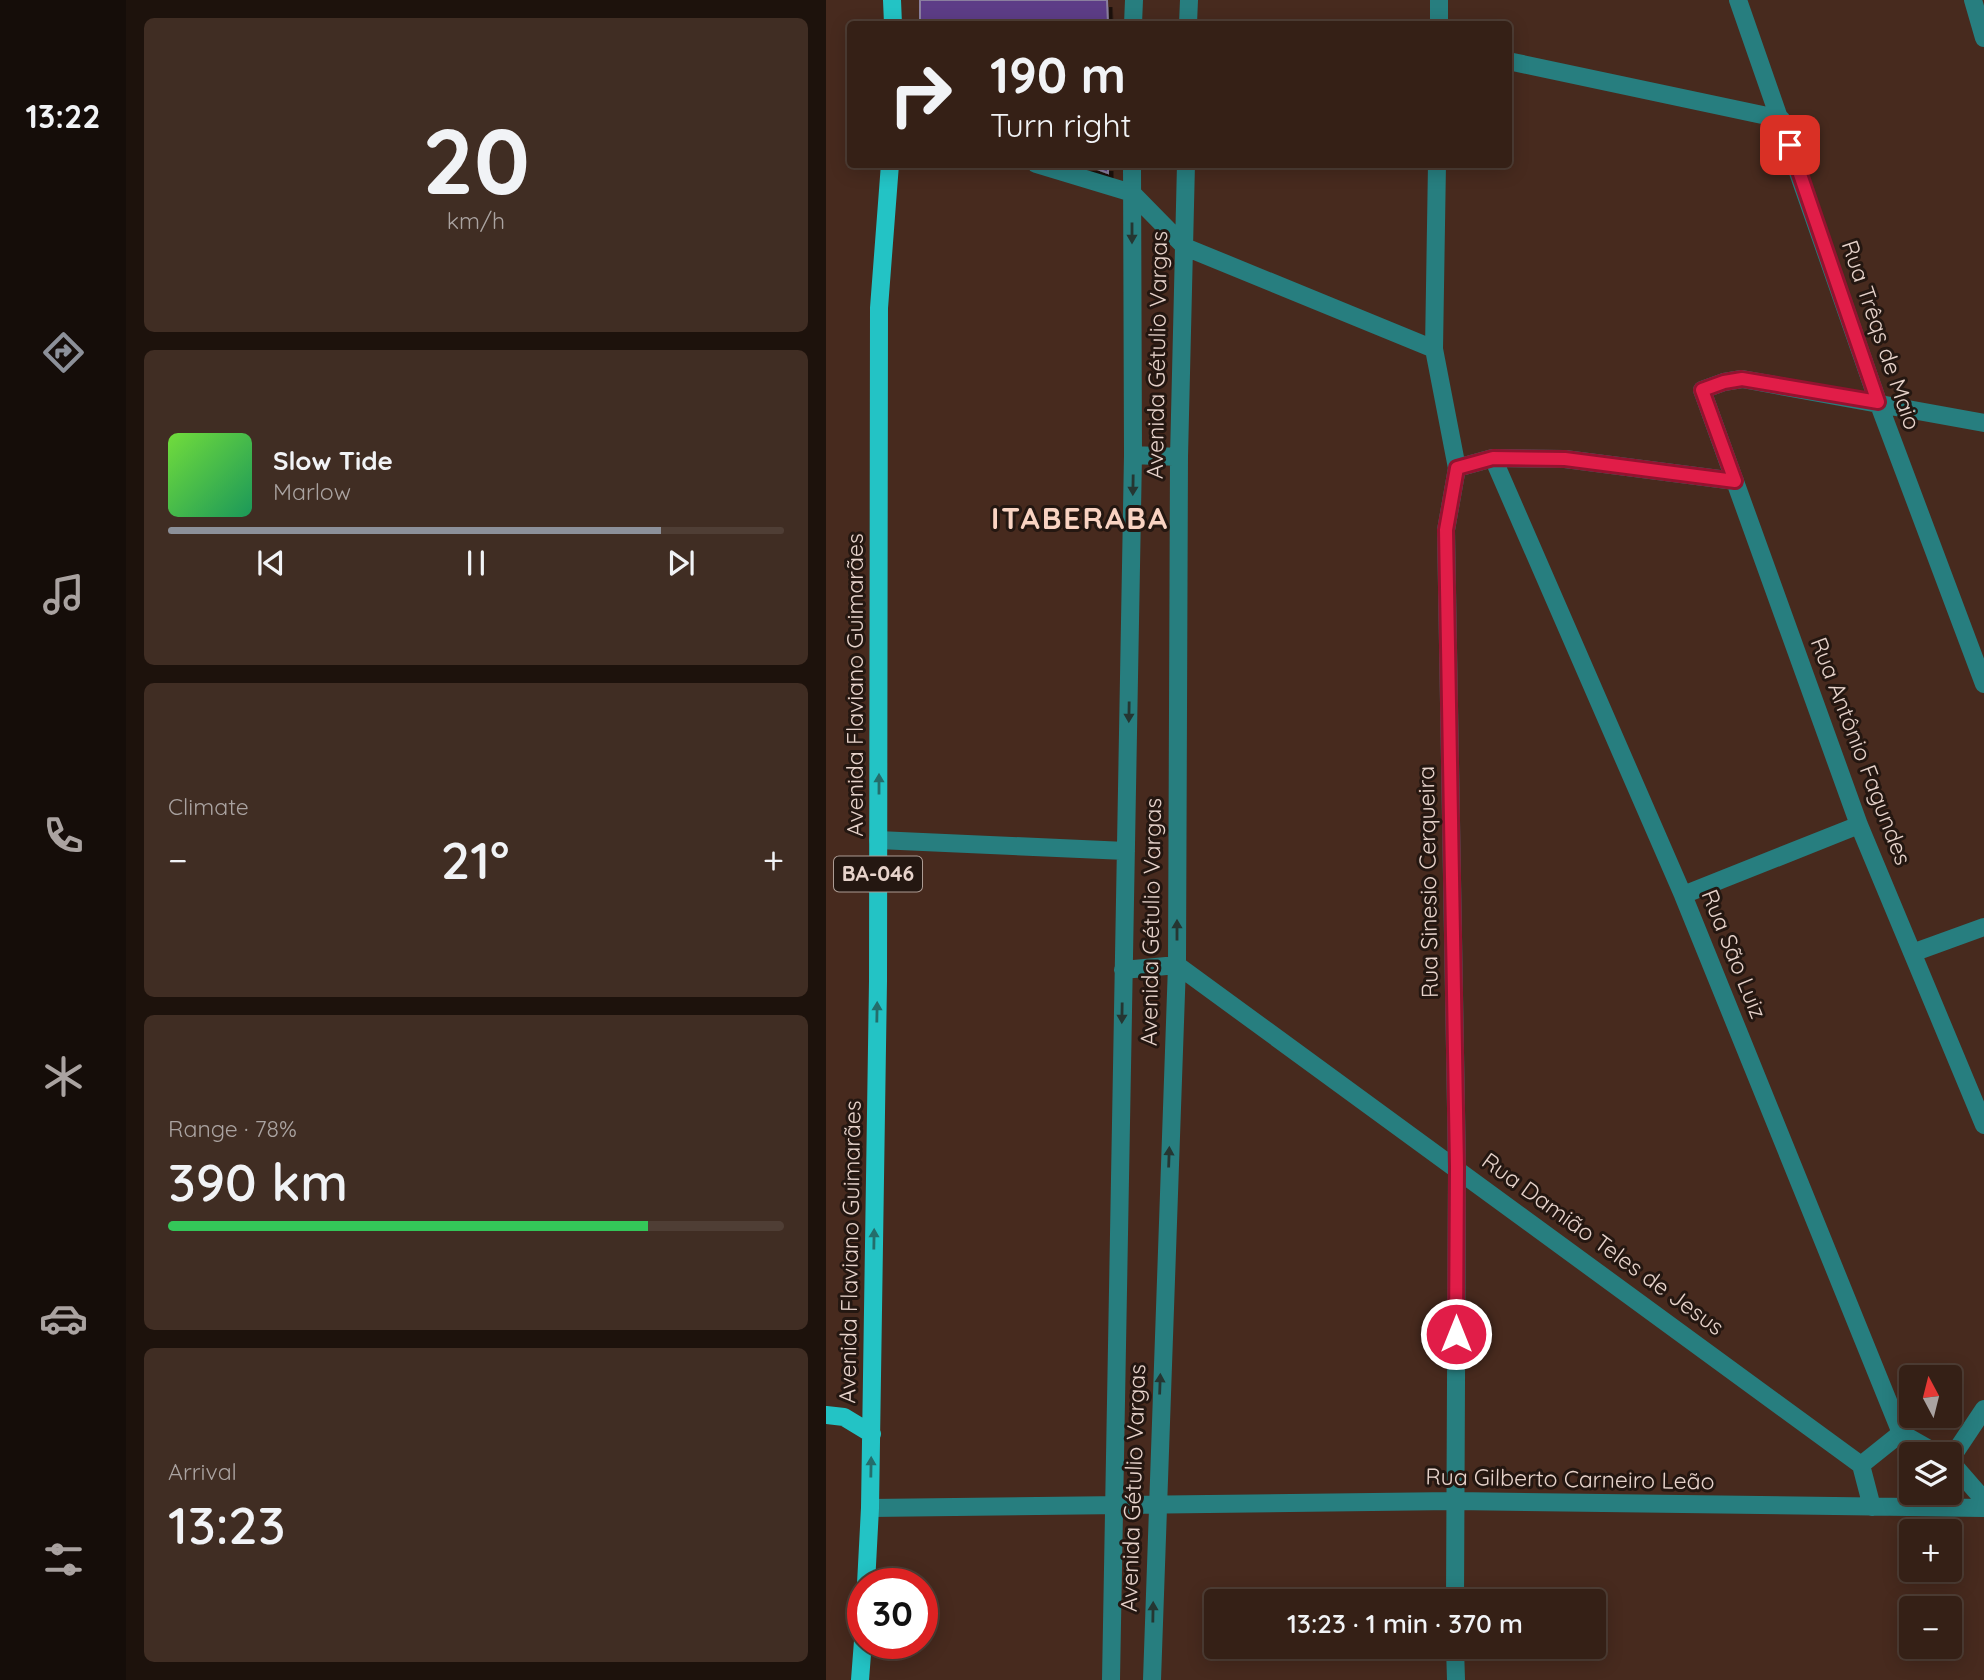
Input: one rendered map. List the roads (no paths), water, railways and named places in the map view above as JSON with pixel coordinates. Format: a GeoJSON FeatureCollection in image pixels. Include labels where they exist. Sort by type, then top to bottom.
{"type":"FeatureCollection","features":[{"type":"Feature","properties":{"kind":"main road"},"geometry":{"type":"LineString","coordinates":[[892,0],[892,21]]}},
{"type":"Feature","properties":{"kind":"main road","name":"Avenida Flaviano Guimarães"},"geometry":{"type":"LineString","coordinates":[[867,1568],[872,1434],[878,840],[879,308],[891,168]]}},
{"type":"Feature","properties":{"kind":"main road"},"geometry":{"type":"LineString","coordinates":[[826,1415],[844,1417],[872,1434]]}},
{"type":"Feature","properties":{"kind":"main road"},"geometry":{"type":"LineString","coordinates":[[859,1679],[861,1659]]}},
{"type":"Feature","properties":{"kind":"street"},"geometry":{"type":"LineString","coordinates":[[1133,0],[1133,21]]}},
{"type":"Feature","properties":{"kind":"street"},"geometry":{"type":"LineString","coordinates":[[1188,21],[1189,0]]}},
{"type":"Feature","properties":{"kind":"street"},"geometry":{"type":"LineString","coordinates":[[1439,0],[1439,21]]}},
{"type":"Feature","properties":{"kind":"street","name":"Rua Trêqs de Maio"},"geometry":{"type":"LineString","coordinates":[[1738,0],[1878,402],[1984,684]]}},
{"type":"Feature","properties":{"kind":"street"},"geometry":{"type":"LineString","coordinates":[[1973,0],[1984,38]]}},
{"type":"Feature","properties":{"kind":"street"},"geometry":{"type":"LineString","coordinates":[[1512,62],[1781,119]]}},
{"type":"Feature","properties":{"kind":"street"},"geometry":{"type":"LineString","coordinates":[[1048,168],[1132,193],[1185,247],[1434,349]]}},
{"type":"Feature","properties":{"kind":"street","name":"Avenida Gétulio Vargas"},"geometry":{"type":"LineString","coordinates":[[1111,1680],[1133,455],[1132,168]]}},
{"type":"Feature","properties":{"kind":"street","name":"Avenida Gétulio Vargas"},"geometry":{"type":"LineString","coordinates":[[1152,1680],[1156,1504],[1177,965],[1179,457],[1186,168]]}},
{"type":"Feature","properties":{"kind":"street","name":"Rua Sinesio Cerqueira"},"geometry":{"type":"LineString","coordinates":[[1437,168],[1434,349],[1457,468],[1446,530],[1457,1167],[1455,1589]]}},
{"type":"Feature","properties":{"kind":"street","name":"Rua Antônio Fagundes"},"geometry":{"type":"LineString","coordinates":[[1878,402],[1742,379],[1702,390],[1859,825],[1915,952],[1984,1125]]}},
{"type":"Feature","properties":{"kind":"street"},"geometry":{"type":"LineString","coordinates":[[1878,402],[1984,423]]}},
{"type":"Feature","properties":{"kind":"street"},"geometry":{"type":"LineString","coordinates":[[1133,455],[1179,457]]}},
{"type":"Feature","properties":{"kind":"street"},"geometry":{"type":"LineString","coordinates":[[1457,468],[1493,458],[1565,459],[1735,481]]}},
{"type":"Feature","properties":{"kind":"street","name":"Rua São Luiz"},"geometry":{"type":"LineString","coordinates":[[1493,458],[1684,895],[1901,1433]]}},
{"type":"Feature","properties":{"kind":"street"},"geometry":{"type":"LineString","coordinates":[[1684,895],[1859,825]]}},
{"type":"Feature","properties":{"kind":"street"},"geometry":{"type":"LineString","coordinates":[[878,840],[1126,851]]}},
{"type":"Feature","properties":{"kind":"street"},"geometry":{"type":"LineString","coordinates":[[1915,952],[1984,927]]}},
{"type":"Feature","properties":{"kind":"street"},"geometry":{"type":"LineString","coordinates":[[1123,970],[1177,965]]}},
{"type":"Feature","properties":{"kind":"street","name":"Rua Damião Teles de Jesus"},"geometry":{"type":"LineString","coordinates":[[1177,965],[1457,1167],[1861,1465]]}},
{"type":"Feature","properties":{"kind":"street"},"geometry":{"type":"LineString","coordinates":[[1962,1443],[1984,1409]]}},
{"type":"Feature","properties":{"kind":"street"},"geometry":{"type":"LineString","coordinates":[[1872,1507],[1861,1465],[1901,1433],[1917,1442]]}},
{"type":"Feature","properties":{"kind":"street"},"geometry":{"type":"LineString","coordinates":[[1962,1475],[1984,1500]]}},
{"type":"Feature","properties":{"kind":"street","name":"Rua Gilberto Carneiro Leão"},"geometry":{"type":"LineString","coordinates":[[870,1508],[1454,1501],[1984,1508]]}},
{"type":"Feature","properties":{"kind":"street"},"geometry":{"type":"LineString","coordinates":[[1455,1659],[1456,1680]]}},
{"type":"Feature","properties":{"kind":"district","name":"ITABERABA"},"geometry":{"type":"Point","coordinates":[1080,519]}}]}
